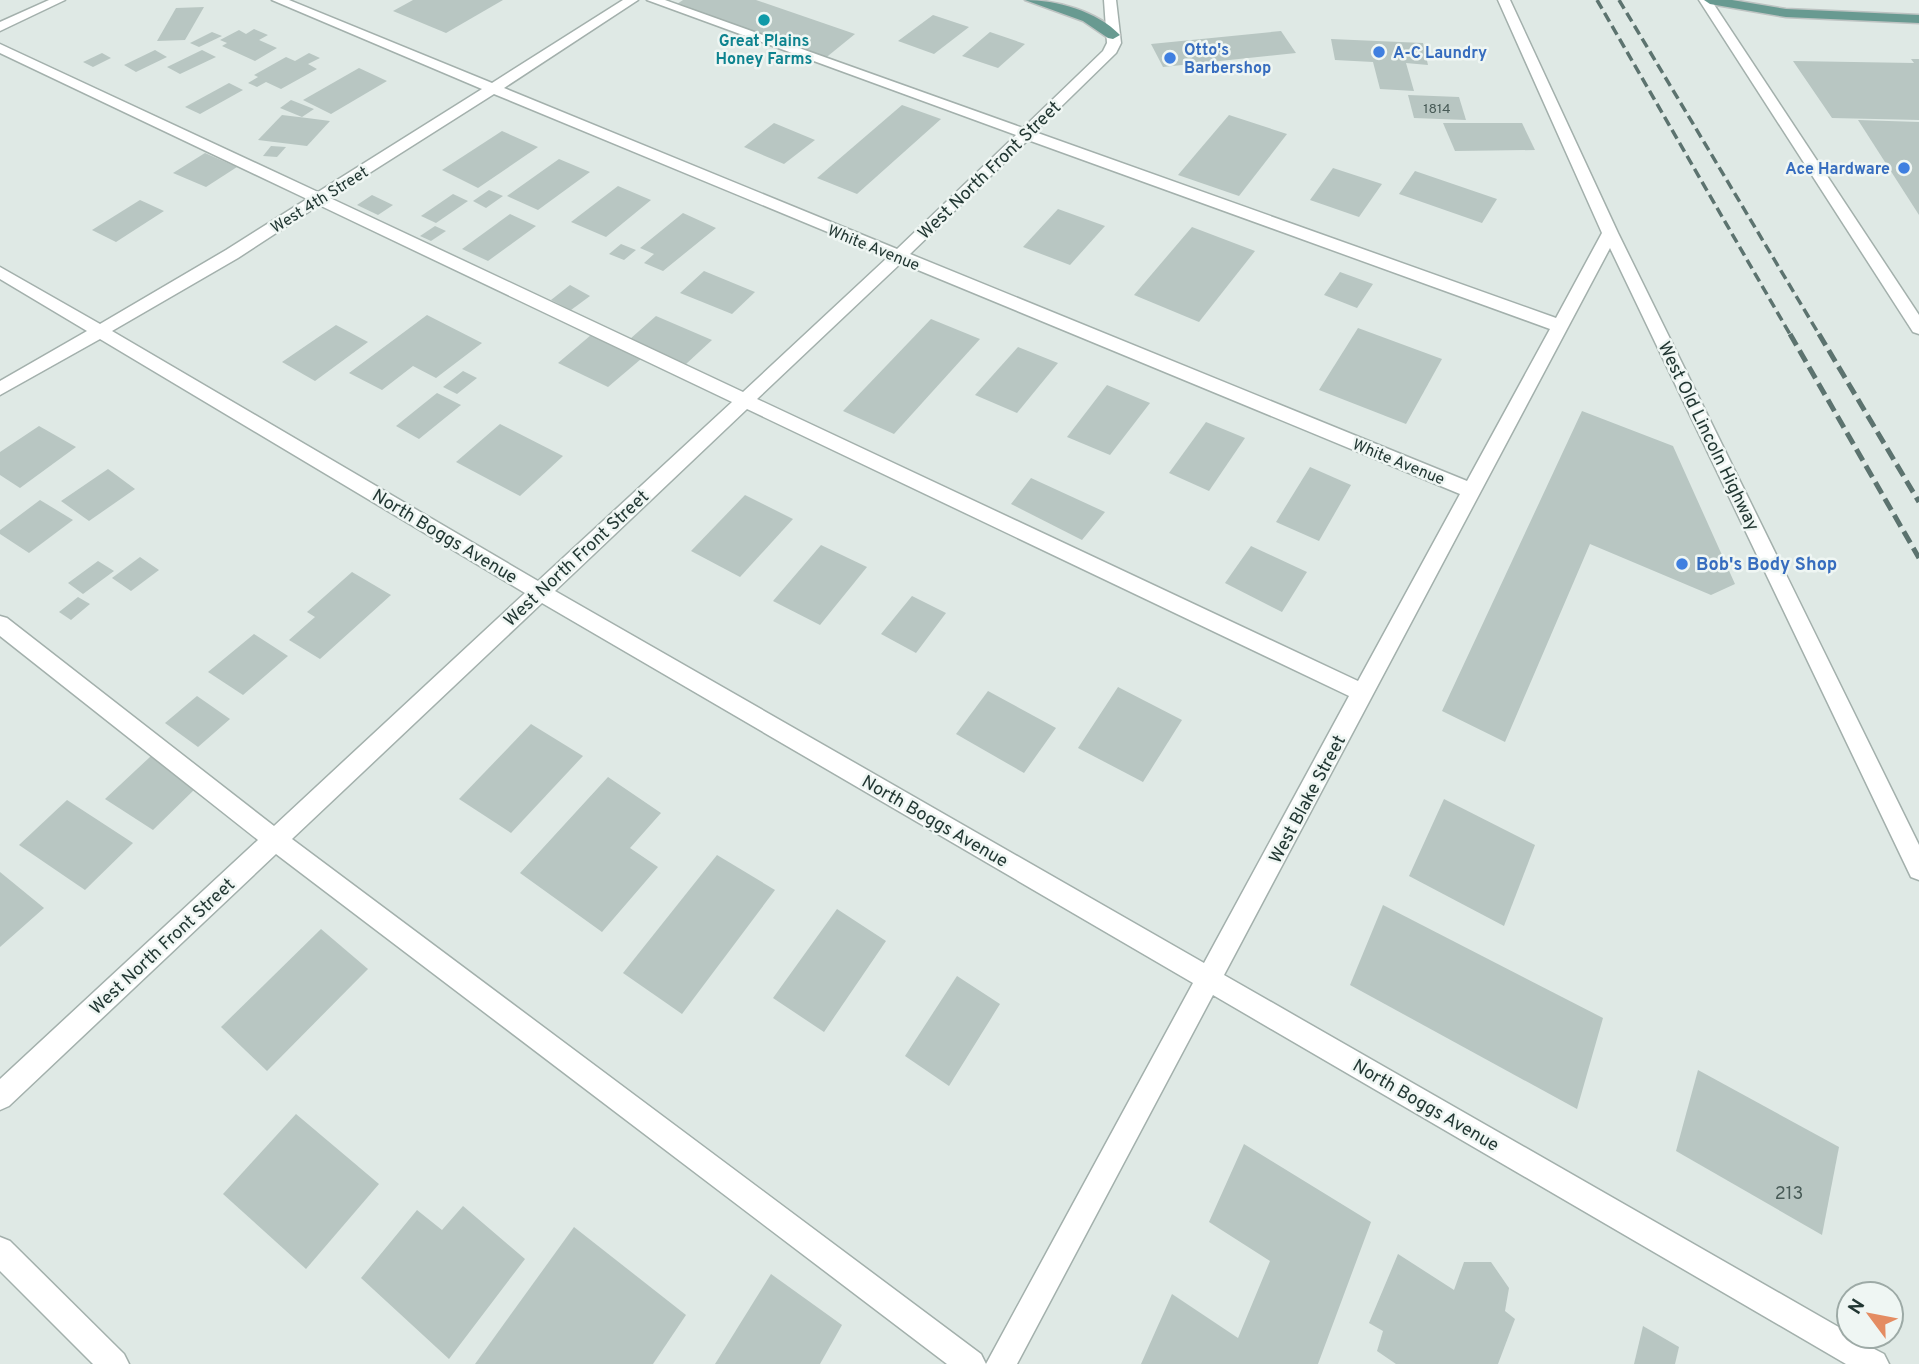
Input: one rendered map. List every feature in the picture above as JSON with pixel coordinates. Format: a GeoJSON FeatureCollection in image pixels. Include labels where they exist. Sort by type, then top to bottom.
{"type":"FeatureCollection","features":[{"type":"Feature","properties":{"kind":"main road"},"geometry":{"type":"LineString","coordinates":[[1031,0],[1088,18],[1114,35]]}},
{"type":"Feature","properties":{"kind":"main road"},"geometry":{"type":"LineString","coordinates":[[1708,0],[1786,13],[1919,19]]}},
{"type":"Feature","properties":{"kind":"street"},"geometry":{"type":"LineString","coordinates":[[0,27],[59,0]]}},
{"type":"Feature","properties":{"kind":"street","name":"White Avenue"},"geometry":{"type":"LineString","coordinates":[[278,0],[1472,491]]}},
{"type":"Feature","properties":{"kind":"street","name":"West 4th Street"},"geometry":{"type":"LineString","coordinates":[[0,389],[232,254],[632,0]]}},
{"type":"Feature","properties":{"kind":"street"},"geometry":{"type":"LineString","coordinates":[[653,0],[1560,326]]}},
{"type":"Feature","properties":{"kind":"street"},"geometry":{"type":"LineString","coordinates":[[1110,0],[1114,35]]}},
{"type":"Feature","properties":{"kind":"street","name":"West Old Lincoln Highway"},"geometry":{"type":"LineString","coordinates":[[1504,0],[1610,233],[1919,869]]}},
{"type":"Feature","properties":{"kind":"street"},"geometry":{"type":"LineString","coordinates":[[1708,0],[1919,328]]}},
{"type":"Feature","properties":{"kind":"street","name":"West North Front Street"},"geometry":{"type":"LineString","coordinates":[[0,1097],[898,257],[1109,53],[1114,43],[1114,35]]}},
{"type":"Feature","properties":{"kind":"street"},"geometry":{"type":"LineString","coordinates":[[0,48],[1363,693]]}},
{"type":"Feature","properties":{"kind":"street","name":"West Blake Street"},"geometry":{"type":"LineString","coordinates":[[1001,1364],[1610,233]]}},
{"type":"Feature","properties":{"kind":"street","name":"North Boggs Avenue"},"geometry":{"type":"LineString","coordinates":[[0,272],[102,330],[540,592],[1874,1364]]}},
{"type":"Feature","properties":{"kind":"street"},"geometry":{"type":"LineString","coordinates":[[0,624],[275,840],[971,1364]]}},
{"type":"Feature","properties":{"kind":"street"},"geometry":{"type":"LineString","coordinates":[[0,1251],[114,1364]]}},
{"type":"Feature","properties":{"kind":"building"},"geometry":{"type":"Polygon","coordinates":[[[413,0],[503,0],[446,33],[393,11],[413,0]]]}},
{"type":"Feature","properties":{"kind":"building","name":"Great Plains Honey Farms"},"geometry":{"type":"Polygon","coordinates":[[[683,0],[756,0],[855,34],[823,60],[674,6],[683,0]]]}},
{"type":"Feature","properties":{"kind":"building"},"geometry":{"type":"Polygon","coordinates":[[[204,7],[185,40],[157,41],[176,8],[204,7]]]}},
{"type":"Feature","properties":{"kind":"building"},"geometry":{"type":"Polygon","coordinates":[[[933,15],[969,27],[934,54],[898,41],[933,15]]]}},
{"type":"Feature","properties":{"kind":"building"},"geometry":{"type":"Polygon","coordinates":[[[254,29],[268,35],[259,40],[277,48],[255,61],[222,46],[227,43],[220,40],[239,30],[246,34],[254,29]]]}},
{"type":"Feature","properties":{"kind":"building"},"geometry":{"type":"Polygon","coordinates":[[[1281,31],[1296,53],[1163,67],[1151,44],[1281,31]]]}},
{"type":"Feature","properties":{"kind":"building"},"geometry":{"type":"Polygon","coordinates":[[[212,32],[222,36],[199,47],[190,43],[212,32]]]}},
{"type":"Feature","properties":{"kind":"building"},"geometry":{"type":"Polygon","coordinates":[[[990,32],[1025,44],[998,68],[962,56],[990,32]]]}},
{"type":"Feature","properties":{"kind":"building","name":"A-C Laundry"},"geometry":{"type":"Polygon","coordinates":[[[1331,39],[1423,43],[1428,65],[1406,63],[1414,91],[1380,89],[1373,62],[1335,60],[1331,39]]]}},
{"type":"Feature","properties":{"kind":"building"},"geometry":{"type":"Polygon","coordinates":[[[155,50],[167,57],[136,72],[124,65],[155,50]]]}},
{"type":"Feature","properties":{"kind":"building"},"geometry":{"type":"Polygon","coordinates":[[[202,50],[216,57],[180,74],[167,67],[202,50]]]}},
{"type":"Feature","properties":{"kind":"building"},"geometry":{"type":"Polygon","coordinates":[[[102,53],[111,58],[93,67],[83,62],[102,53]]]}},
{"type":"Feature","properties":{"kind":"building"},"geometry":{"type":"Polygon","coordinates":[[[309,53],[320,58],[308,64],[317,69],[281,89],[266,82],[257,87],[248,83],[258,77],[254,75],[286,57],[295,61],[309,53]]]}},
{"type":"Feature","properties":{"kind":"building"},"geometry":{"type":"Polygon","coordinates":[[[1911,59],[1919,59],[1919,120],[1832,118],[1793,61],[1914,63],[1911,59]]]}},
{"type":"Feature","properties":{"kind":"building"},"geometry":{"type":"Polygon","coordinates":[[[359,68],[387,81],[331,114],[303,100],[359,68]]]}},
{"type":"Feature","properties":{"kind":"building"},"geometry":{"type":"Polygon","coordinates":[[[229,83],[243,90],[200,114],[185,107],[229,83]]]}},
{"type":"Feature","properties":{"kind":"building"},"geometry":{"type":"Polygon","coordinates":[[[1408,95],[1459,97],[1466,120],[1414,118],[1408,95]]]}},
{"type":"Feature","properties":{"kind":"building"},"geometry":{"type":"Polygon","coordinates":[[[291,100],[314,109],[302,117],[280,108],[291,100]]]}},
{"type":"Feature","properties":{"kind":"building"},"geometry":{"type":"Polygon","coordinates":[[[902,105],[941,119],[857,194],[817,178],[902,105]]]}},
{"type":"Feature","properties":{"kind":"building"},"geometry":{"type":"Polygon","coordinates":[[[282,115],[330,121],[307,146],[258,140],[282,115]]]}},
{"type":"Feature","properties":{"kind":"building"},"geometry":{"type":"Polygon","coordinates":[[[1229,115],[1287,134],[1239,196],[1178,175],[1229,115]]]}},
{"type":"Feature","properties":{"kind":"building","name":"Ace Hardware"},"geometry":{"type":"Polygon","coordinates":[[[1858,120],[1919,122],[1919,215],[1858,120]]]}},
{"type":"Feature","properties":{"kind":"building"},"geometry":{"type":"Polygon","coordinates":[[[774,123],[815,140],[784,164],[744,147],[774,123]]]}},
{"type":"Feature","properties":{"kind":"building"},"geometry":{"type":"Polygon","coordinates":[[[1443,123],[1522,123],[1535,150],[1455,151],[1443,123]]]}},
{"type":"Feature","properties":{"kind":"building"},"geometry":{"type":"Polygon","coordinates":[[[502,131],[538,147],[478,188],[442,170],[502,131]]]}},
{"type":"Feature","properties":{"kind":"building"},"geometry":{"type":"Polygon","coordinates":[[[271,146],[286,147],[277,157],[263,156],[271,146]]]}},
{"type":"Feature","properties":{"kind":"building"},"geometry":{"type":"Polygon","coordinates":[[[205,153],[237,167],[206,187],[173,173],[205,153]]]}},
{"type":"Feature","properties":{"kind":"building"},"geometry":{"type":"Polygon","coordinates":[[[559,159],[590,172],[538,210],[507,196],[559,159]]]}},
{"type":"Feature","properties":{"kind":"building"},"geometry":{"type":"Polygon","coordinates":[[[1333,168],[1382,184],[1359,217],[1310,200],[1333,168]]]}},
{"type":"Feature","properties":{"kind":"building"},"geometry":{"type":"Polygon","coordinates":[[[1415,171],[1497,199],[1482,223],[1399,194],[1415,171]]]}},
{"type":"Feature","properties":{"kind":"building"},"geometry":{"type":"Polygon","coordinates":[[[618,186],[651,200],[606,237],[571,222],[618,186]]]}},
{"type":"Feature","properties":{"kind":"building"},"geometry":{"type":"Polygon","coordinates":[[[489,190],[503,196],[486,208],[473,201],[489,190]]]}},
{"type":"Feature","properties":{"kind":"building"},"geometry":{"type":"Polygon","coordinates":[[[453,194],[468,201],[436,223],[421,216],[453,194]]]}},
{"type":"Feature","properties":{"kind":"building"},"geometry":{"type":"Polygon","coordinates":[[[372,195],[393,205],[378,215],[357,205],[372,195]]]}},
{"type":"Feature","properties":{"kind":"building"},"geometry":{"type":"Polygon","coordinates":[[[140,200],[164,211],[116,242],[92,230],[140,200]]]}},
{"type":"Feature","properties":{"kind":"building"},"geometry":{"type":"Polygon","coordinates":[[[1058,209],[1105,226],[1070,265],[1023,247],[1058,209]]]}},
{"type":"Feature","properties":{"kind":"building"},"geometry":{"type":"Polygon","coordinates":[[[683,213],[716,228],[663,271],[644,263],[654,254],[640,248],[683,213]]]}},
{"type":"Feature","properties":{"kind":"building"},"geometry":{"type":"Polygon","coordinates":[[[510,214],[536,226],[488,261],[462,249],[510,214]]]}},
{"type":"Feature","properties":{"kind":"building"},"geometry":{"type":"Polygon","coordinates":[[[435,226],[446,231],[431,241],[420,236],[435,226]]]}},
{"type":"Feature","properties":{"kind":"building"},"geometry":{"type":"Polygon","coordinates":[[[1192,227],[1255,251],[1199,322],[1134,295],[1192,227]]]}},
{"type":"Feature","properties":{"kind":"building"},"geometry":{"type":"Polygon","coordinates":[[[621,244],[636,250],[624,260],[609,254],[621,244]]]}},
{"type":"Feature","properties":{"kind":"building"},"geometry":{"type":"Polygon","coordinates":[[[704,271],[755,292],[732,314],[680,293],[704,271]]]}},
{"type":"Feature","properties":{"kind":"building"},"geometry":{"type":"Polygon","coordinates":[[[1340,272],[1373,284],[1357,308],[1324,295],[1340,272]]]}},
{"type":"Feature","properties":{"kind":"building"},"geometry":{"type":"Polygon","coordinates":[[[570,285],[590,296],[571,310],[551,300],[570,285]]]}},
{"type":"Feature","properties":{"kind":"building"},"geometry":{"type":"Polygon","coordinates":[[[427,315],[482,343],[436,378],[413,366],[382,390],[349,373],[427,315]]]}},
{"type":"Feature","properties":{"kind":"building"},"geometry":{"type":"Polygon","coordinates":[[[656,316],[712,340],[686,364],[630,339],[656,316]]]}},
{"type":"Feature","properties":{"kind":"building"},"geometry":{"type":"Polygon","coordinates":[[[931,319],[980,339],[894,434],[843,411],[931,319]]]}},
{"type":"Feature","properties":{"kind":"building"},"geometry":{"type":"Polygon","coordinates":[[[336,325],[368,342],[315,381],[282,362],[336,325]]]}},
{"type":"Feature","properties":{"kind":"building"},"geometry":{"type":"Polygon","coordinates":[[[1358,328],[1442,359],[1406,424],[1319,390],[1358,328]]]}},
{"type":"Feature","properties":{"kind":"building"},"geometry":{"type":"Polygon","coordinates":[[[591,335],[641,359],[608,387],[558,363],[591,335]]]}},
{"type":"Feature","properties":{"kind":"building"},"geometry":{"type":"Polygon","coordinates":[[[1018,347],[1058,363],[1017,413],[975,395],[1018,347]]]}},
{"type":"Feature","properties":{"kind":"building"},"geometry":{"type":"Polygon","coordinates":[[[463,371],[477,378],[457,394],[443,387],[463,371]]]}},
{"type":"Feature","properties":{"kind":"building"},"geometry":{"type":"Polygon","coordinates":[[[1107,385],[1150,403],[1110,455],[1067,437],[1107,385]]]}},
{"type":"Feature","properties":{"kind":"building"},"geometry":{"type":"Polygon","coordinates":[[[437,393],[461,405],[419,439],[396,426],[437,393]]]}},
{"type":"Feature","properties":{"kind":"building","name":"Bob's Body Shop"},"geometry":{"type":"Polygon","coordinates":[[[1582,411],[1673,446],[1735,584],[1711,595],[1590,544],[1505,742],[1442,711],[1582,411]]]}},
{"type":"Feature","properties":{"kind":"building"},"geometry":{"type":"Polygon","coordinates":[[[1206,422],[1245,438],[1209,491],[1169,473],[1206,422]]]}},
{"type":"Feature","properties":{"kind":"building"},"geometry":{"type":"Polygon","coordinates":[[[500,424],[563,456],[520,496],[456,462],[500,424]]]}},
{"type":"Feature","properties":{"kind":"building"},"geometry":{"type":"Polygon","coordinates":[[[39,426],[76,447],[20,488],[0,475],[0,452],[39,426]]]}},
{"type":"Feature","properties":{"kind":"building"},"geometry":{"type":"Polygon","coordinates":[[[1310,467],[1351,485],[1319,541],[1276,522],[1310,467]]]}},
{"type":"Feature","properties":{"kind":"building"},"geometry":{"type":"Polygon","coordinates":[[[108,469],[135,489],[89,521],[61,501],[108,469]]]}},
{"type":"Feature","properties":{"kind":"building"},"geometry":{"type":"Polygon","coordinates":[[[1031,478],[1105,512],[1082,540],[1011,504],[1031,478]]]}},
{"type":"Feature","properties":{"kind":"building"},"geometry":{"type":"Polygon","coordinates":[[[745,495],[793,519],[740,577],[691,551],[745,495]]]}},
{"type":"Feature","properties":{"kind":"building"},"geometry":{"type":"Polygon","coordinates":[[[40,500],[73,520],[29,553],[0,534],[0,530],[40,500]]]}},
{"type":"Feature","properties":{"kind":"building"},"geometry":{"type":"Polygon","coordinates":[[[821,545],[867,567],[820,625],[773,601],[821,545]]]}},
{"type":"Feature","properties":{"kind":"building"},"geometry":{"type":"Polygon","coordinates":[[[1251,546],[1307,572],[1282,612],[1225,583],[1251,546]]]}},
{"type":"Feature","properties":{"kind":"building"},"geometry":{"type":"Polygon","coordinates":[[[140,557],[159,570],[131,591],[112,578],[140,557]]]}},
{"type":"Feature","properties":{"kind":"building"},"geometry":{"type":"Polygon","coordinates":[[[98,561],[114,571],[83,594],[68,583],[98,561]]]}},
{"type":"Feature","properties":{"kind":"building"},"geometry":{"type":"Polygon","coordinates":[[[352,572],[391,595],[320,659],[289,640],[315,617],[307,612],[352,572]]]}},
{"type":"Feature","properties":{"kind":"building"},"geometry":{"type":"Polygon","coordinates":[[[912,596],[946,613],[916,653],[881,634],[912,596]]]}},
{"type":"Feature","properties":{"kind":"building"},"geometry":{"type":"Polygon","coordinates":[[[78,597],[90,604],[71,620],[59,612],[78,597]]]}},
{"type":"Feature","properties":{"kind":"building"},"geometry":{"type":"Polygon","coordinates":[[[254,634],[288,656],[243,695],[208,672],[254,634]]]}},
{"type":"Feature","properties":{"kind":"building"},"geometry":{"type":"Polygon","coordinates":[[[1118,687],[1182,720],[1143,782],[1078,748],[1118,687]]]}},
{"type":"Feature","properties":{"kind":"building"},"geometry":{"type":"Polygon","coordinates":[[[988,691],[1056,728],[1024,773],[956,734],[988,691]]]}},
{"type":"Feature","properties":{"kind":"building"},"geometry":{"type":"Polygon","coordinates":[[[197,696],[230,719],[198,747],[165,723],[197,696]]]}},
{"type":"Feature","properties":{"kind":"building"},"geometry":{"type":"Polygon","coordinates":[[[531,724],[583,756],[511,833],[459,799],[531,724]]]}},
{"type":"Feature","properties":{"kind":"building"},"geometry":{"type":"Polygon","coordinates":[[[151,756],[199,785],[153,830],[105,799],[151,756]]]}},
{"type":"Feature","properties":{"kind":"building"},"geometry":{"type":"Polygon","coordinates":[[[608,777],[661,813],[630,848],[658,867],[602,932],[520,873],[608,777]]]}},
{"type":"Feature","properties":{"kind":"building"},"geometry":{"type":"Polygon","coordinates":[[[1444,799],[1535,845],[1504,926],[1409,876],[1444,799]]]}},
{"type":"Feature","properties":{"kind":"building"},"geometry":{"type":"Polygon","coordinates":[[[67,800],[133,843],[85,890],[19,845],[67,800]]]}},
{"type":"Feature","properties":{"kind":"building"},"geometry":{"type":"Polygon","coordinates":[[[717,855],[775,890],[682,1014],[623,973],[717,855]]]}},
{"type":"Feature","properties":{"kind":"building"},"geometry":{"type":"Polygon","coordinates":[[[0,872],[44,908],[0,947],[0,872]]]}},
{"type":"Feature","properties":{"kind":"building"},"geometry":{"type":"Polygon","coordinates":[[[1383,905],[1603,1018],[1577,1109],[1350,985],[1383,905]]]}},
{"type":"Feature","properties":{"kind":"building"},"geometry":{"type":"Polygon","coordinates":[[[837,909],[886,941],[824,1032],[773,998],[837,909]]]}},
{"type":"Feature","properties":{"kind":"building"},"geometry":{"type":"Polygon","coordinates":[[[321,929],[368,969],[267,1071],[221,1027],[321,929]]]}},
{"type":"Feature","properties":{"kind":"building"},"geometry":{"type":"Polygon","coordinates":[[[957,976],[1000,1004],[949,1086],[905,1056],[957,976]]]}},
{"type":"Feature","properties":{"kind":"building"},"geometry":{"type":"Polygon","coordinates":[[[1698,1070],[1839,1147],[1822,1235],[1676,1151],[1698,1070]]]}},
{"type":"Feature","properties":{"kind":"building"},"geometry":{"type":"Polygon","coordinates":[[[296,1114],[379,1184],[306,1269],[223,1194],[296,1114]]]}},
{"type":"Feature","properties":{"kind":"building"},"geometry":{"type":"Polygon","coordinates":[[[1244,1144],[1371,1222],[1318,1364],[1141,1364],[1172,1294],[1238,1338],[1270,1261],[1209,1222],[1244,1144]]]}},
{"type":"Feature","properties":{"kind":"building"},"geometry":{"type":"Polygon","coordinates":[[[463,1206],[525,1259],[449,1359],[361,1278],[417,1210],[442,1230],[463,1206]]]}},
{"type":"Feature","properties":{"kind":"building"},"geometry":{"type":"Polygon","coordinates":[[[574,1227],[686,1315],[653,1364],[475,1364],[574,1227]]]}},
{"type":"Feature","properties":{"kind":"building"},"geometry":{"type":"Polygon","coordinates":[[[1398,1254],[1454,1290],[1464,1262],[1491,1262],[1509,1288],[1505,1311],[1515,1319],[1498,1364],[1396,1364],[1377,1351],[1383,1331],[1369,1323],[1398,1254]]]}},
{"type":"Feature","properties":{"kind":"building"},"geometry":{"type":"Polygon","coordinates":[[[771,1274],[842,1325],[820,1364],[715,1364],[771,1274]]]}},
{"type":"Feature","properties":{"kind":"building"},"geometry":{"type":"Polygon","coordinates":[[[1643,1326],[1679,1347],[1675,1364],[1634,1364],[1643,1326]]]}},
{"type":"Feature","properties":{"kind":"railway"},"geometry":{"type":"LineString","coordinates":[[1597,0],[1791,336]]}},
{"type":"Feature","properties":{"kind":"railway"},"geometry":{"type":"LineString","coordinates":[[1619,0],[1820,336]]}},
{"type":"Feature","properties":{"kind":"railway"},"geometry":{"type":"LineString","coordinates":[[1790,334],[1919,558]]}},
{"type":"Feature","properties":{"kind":"railway"},"geometry":{"type":"LineString","coordinates":[[1819,334],[1919,502]]}},
{"type":"Feature","properties":{"kind":"place","name":"Great Plains Honey Farms"},"geometry":{"type":"Point","coordinates":[764,20]}},
{"type":"Feature","properties":{"kind":"place","name":"A-C Laundry"},"geometry":{"type":"Point","coordinates":[1379,52]}},
{"type":"Feature","properties":{"kind":"place","name":"Otto's Barbershop"},"geometry":{"type":"Point","coordinates":[1170,58]}},
{"type":"Feature","properties":{"kind":"place","name":"Ace Hardware"},"geometry":{"type":"Point","coordinates":[1904,168]}},
{"type":"Feature","properties":{"kind":"place","name":"Bob's Body Shop"},"geometry":{"type":"Point","coordinates":[1682,564]}}]}
